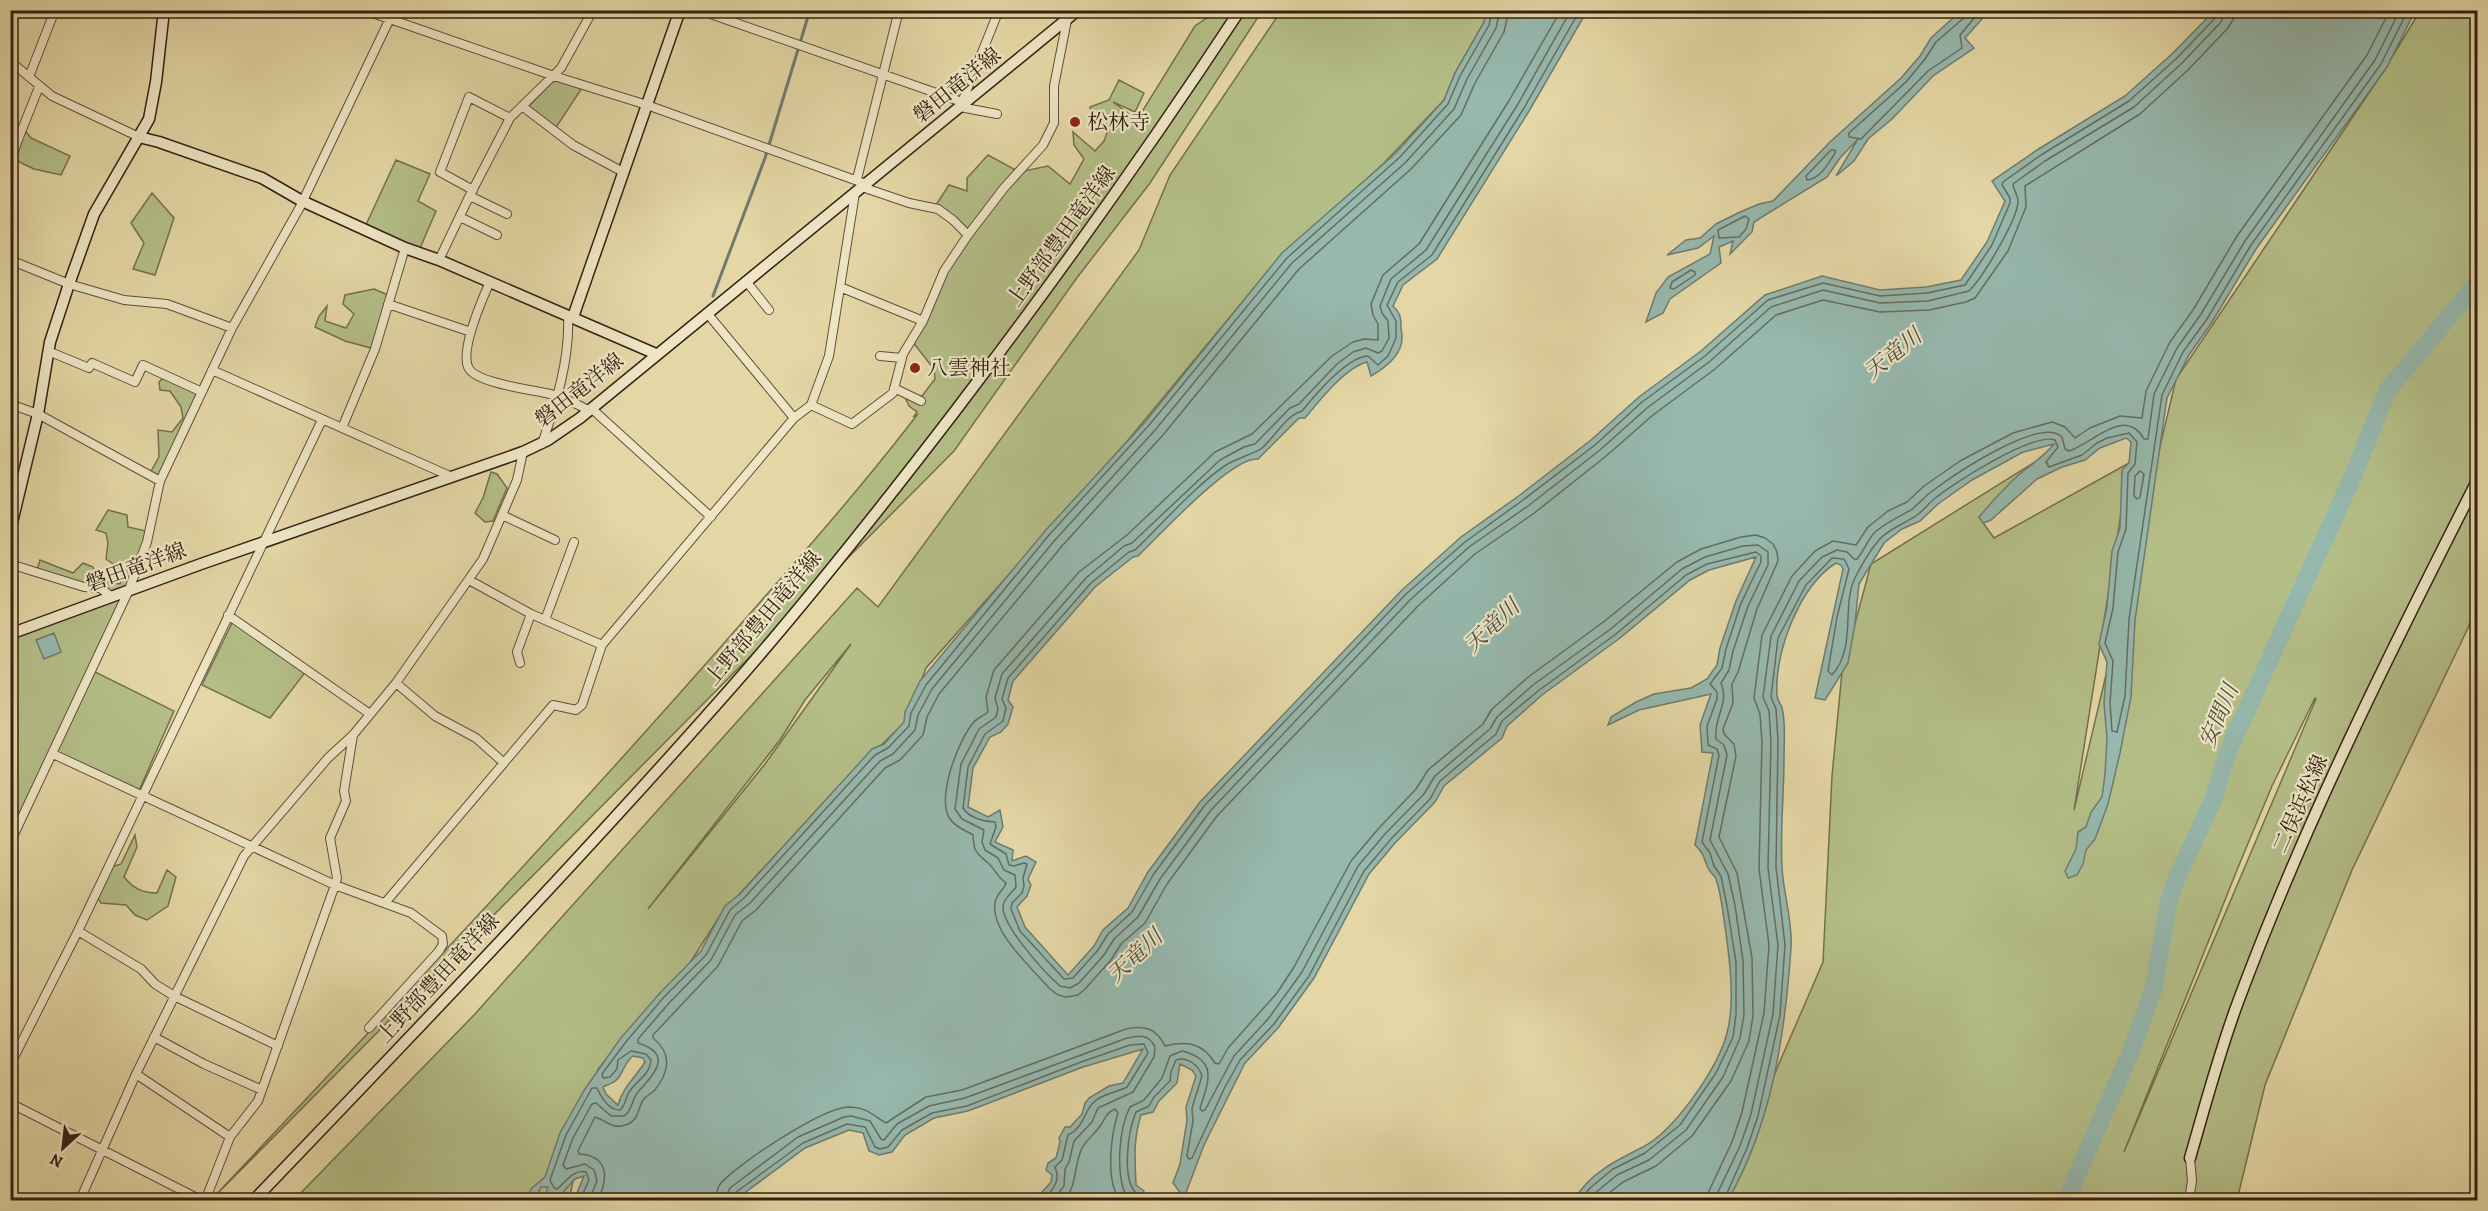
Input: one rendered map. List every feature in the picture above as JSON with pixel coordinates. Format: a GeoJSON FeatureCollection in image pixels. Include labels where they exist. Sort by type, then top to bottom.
{"type":"FeatureCollection","features":[{"type":"Feature","properties":{"kind":"main road"},"geometry":{"type":"LineString","coordinates":[[10,531],[38,414],[48,351],[69,284],[94,214],[149,119],[164,10]]}},
{"type":"Feature","properties":{"kind":"main road"},"geometry":{"type":"LineString","coordinates":[[570,317],[680,10]]}},
{"type":"Feature","properties":{"kind":"main road","name":"磐田竜洋線"},"geometry":{"type":"LineString","coordinates":[[10,634],[542,444],[589,409],[707,313],[1068,15],[1078,10]]}},
{"type":"Feature","properties":{"kind":"main road","name":"上野部豊田竜洋線"},"geometry":{"type":"LineString","coordinates":[[254,1200],[580,854],[732,687],[819,583],[905,477],[1016,331],[1120,188],[1240,10]]}},
{"type":"Feature","properties":{"kind":"main road"},"geometry":{"type":"LineString","coordinates":[[139,137],[262,178],[302,201],[405,248],[439,260],[489,284],[656,354]]}},
{"type":"Feature","properties":{"kind":"main road","name":"二俣浜松線"},"geometry":{"type":"LineString","coordinates":[[2190,1158],[2237,1004],[2279,900],[2372,691],[2478,479]]}},
{"type":"Feature","properties":{"kind":"street"},"geometry":{"type":"LineString","coordinates":[[29,77],[56,10]]}},
{"type":"Feature","properties":{"kind":"street"},"geometry":{"type":"LineString","coordinates":[[364,10],[554,76],[647,105],[909,203],[938,208],[968,235]]}},
{"type":"Feature","properties":{"kind":"street"},"geometry":{"type":"LineString","coordinates":[[10,843],[128,592],[147,542],[160,481],[232,328],[302,201],[394,10]]}},
{"type":"Feature","properties":{"kind":"street"},"geometry":{"type":"LineString","coordinates":[[439,260],[510,118],[561,68],[592,10]]}},
{"type":"Feature","properties":{"kind":"street"},"geometry":{"type":"LineString","coordinates":[[699,10],[884,74],[962,104],[997,114]]}},
{"type":"Feature","properties":{"kind":"street"},"geometry":{"type":"LineString","coordinates":[[385,903],[553,705],[576,710],[582,705],[602,645],[794,418],[811,405],[829,356],[860,186],[899,10]]}},
{"type":"Feature","properties":{"kind":"street"},"geometry":{"type":"LineString","coordinates":[[962,104],[999,10]]}},
{"type":"Feature","properties":{"kind":"street"},"geometry":{"type":"LineString","coordinates":[[811,405],[852,424],[893,393],[902,358],[923,321],[944,271],[1004,188],[1043,145],[1054,123],[1054,86],[1068,15]]}},
{"type":"Feature","properties":{"kind":"street"},"geometry":{"type":"LineString","coordinates":[[10,61],[52,96],[139,137]]}},
{"type":"Feature","properties":{"kind":"street"},"geometry":{"type":"LineString","coordinates":[[10,165],[39,87]]}},
{"type":"Feature","properties":{"kind":"street"},"geometry":{"type":"LineString","coordinates":[[507,214],[440,172],[469,97],[510,118]]}},
{"type":"Feature","properties":{"kind":"street"},"geometry":{"type":"LineString","coordinates":[[522,106],[573,145],[623,172]]}},
{"type":"Feature","properties":{"kind":"street"},"geometry":{"type":"LineString","coordinates":[[459,217],[497,235]]}},
{"type":"Feature","properties":{"kind":"street"},"geometry":{"type":"LineString","coordinates":[[342,428],[375,349],[405,248]]}},
{"type":"Feature","properties":{"kind":"street"},"geometry":{"type":"LineString","coordinates":[[10,260],[69,284],[124,300],[167,304],[232,328]]}},
{"type":"Feature","properties":{"kind":"street"},"geometry":{"type":"LineString","coordinates":[[746,281],[769,310]]}},
{"type":"Feature","properties":{"kind":"street"},"geometry":{"type":"LineString","coordinates":[[489,284],[472,322],[467,366],[471,373],[486,380],[558,397],[589,409],[711,517]]}},
{"type":"Feature","properties":{"kind":"street"},"geometry":{"type":"LineString","coordinates":[[840,287],[923,321]]}},
{"type":"Feature","properties":{"kind":"street"},"geometry":{"type":"LineString","coordinates":[[388,304],[471,332]]}},
{"type":"Feature","properties":{"kind":"street"},"geometry":{"type":"LineString","coordinates":[[707,313],[794,418]]}},
{"type":"Feature","properties":{"kind":"street"},"geometry":{"type":"LineString","coordinates":[[542,444],[558,397],[570,317]]}},
{"type":"Feature","properties":{"kind":"street"},"geometry":{"type":"LineString","coordinates":[[48,351],[89,368],[92,363],[135,382],[143,364],[202,392]]}},
{"type":"Feature","properties":{"kind":"street"},"geometry":{"type":"LineString","coordinates":[[880,356],[902,358]]}},
{"type":"Feature","properties":{"kind":"street"},"geometry":{"type":"LineString","coordinates":[[212,370],[452,477]]}},
{"type":"Feature","properties":{"kind":"street"},"geometry":{"type":"LineString","coordinates":[[894,387],[921,401]]}},
{"type":"Feature","properties":{"kind":"street"},"geometry":{"type":"LineString","coordinates":[[10,404],[38,414],[160,481]]}},
{"type":"Feature","properties":{"kind":"street"},"geometry":{"type":"LineString","coordinates":[[12,1061],[78,931],[141,794],[322,420]]}},
{"type":"Feature","properties":{"kind":"street"},"geometry":{"type":"LineString","coordinates":[[80,1200],[136,1074],[251,847],[328,758],[353,735],[396,682],[469,580],[483,559],[517,480],[523,452]]}},
{"type":"Feature","properties":{"kind":"street"},"geometry":{"type":"LineString","coordinates":[[502,515],[555,540]]}},
{"type":"Feature","properties":{"kind":"street"},"geometry":{"type":"LineString","coordinates":[[545,620],[574,542]]}},
{"type":"Feature","properties":{"kind":"street"},"geometry":{"type":"LineString","coordinates":[[10,564],[84,587],[100,588],[112,597]]}},
{"type":"Feature","properties":{"kind":"street"},"geometry":{"type":"LineString","coordinates":[[469,580],[531,614],[602,645]]}},
{"type":"Feature","properties":{"kind":"street"},"geometry":{"type":"LineString","coordinates":[[520,663],[517,652],[531,614]]}},
{"type":"Feature","properties":{"kind":"street"},"geometry":{"type":"LineString","coordinates":[[228,615],[370,714]]}},
{"type":"Feature","properties":{"kind":"street"},"geometry":{"type":"LineString","coordinates":[[396,682],[435,716],[476,738],[504,763]]}},
{"type":"Feature","properties":{"kind":"street"},"geometry":{"type":"LineString","coordinates":[[10,1103],[200,1199],[207,1196],[230,1137],[258,1101],[335,885],[337,878],[330,838],[346,801],[344,791],[353,735]]}},
{"type":"Feature","properties":{"kind":"street"},"geometry":{"type":"LineString","coordinates":[[53,754],[335,885],[411,913],[425,921],[442,936],[443,944],[369,1028]]}},
{"type":"Feature","properties":{"kind":"street"},"geometry":{"type":"LineString","coordinates":[[78,931],[141,969],[154,984],[174,996],[278,1046]]}},
{"type":"Feature","properties":{"kind":"street"},"geometry":{"type":"LineString","coordinates":[[154,1037],[204,1064],[262,1090]]}},
{"type":"Feature","properties":{"kind":"street"},"geometry":{"type":"LineString","coordinates":[[10,1043],[12,1061]]}},
{"type":"Feature","properties":{"kind":"street"},"geometry":{"type":"LineString","coordinates":[[136,1074],[230,1137]]}},
{"type":"Feature","properties":{"kind":"street"},"geometry":{"type":"LineString","coordinates":[[2189,1200],[2192,1181],[2190,1158]]}},
{"type":"Feature","properties":{"kind":"green space"},"geometry":{"type":"Polygon","coordinates":[[[1217,11],[1262,11],[1150,183],[1076,279],[954,451],[211,1200],[478,916],[675,699],[807,548],[917,415],[914,416],[917,412],[909,406],[904,395],[922,396],[935,379],[934,369],[911,340],[948,264],[981,217],[965,232],[934,208],[949,185],[967,191],[967,178],[988,155],[1019,172],[1048,166],[1070,184],[1084,159],[1074,145],[1073,132],[1095,151],[1104,141],[1108,130],[1091,112],[1090,107],[1109,100],[1119,80],[1144,93],[1135,112],[1113,102],[1137,120],[1195,26],[1217,11]]]}},
{"type":"Feature","properties":{"kind":"green space"},"geometry":{"type":"Polygon","coordinates":[[[1281,11],[1487,11],[1484,22],[1455,73],[1444,100],[1384,163],[1272,266],[1129,439],[926,668],[905,722],[838,787],[721,914],[690,963],[598,1069],[569,1200],[294,1200],[474,1015],[857,588],[878,607],[1139,250],[1170,175],[1281,11]],[[851,644],[805,700],[780,740],[648,909],[765,764],[851,644]]]}},
{"type":"Feature","properties":{"kind":"green space"},"geometry":{"type":"Polygon","coordinates":[[[2420,11],[2477,11],[2477,601],[2468,628],[2352,870],[2265,1085],[2237,1200],[1720,1200],[1823,962],[1832,776],[1842,672],[1871,564],[2043,457],[1979,517],[1994,538],[2129,463],[2074,810],[2176,379],[2381,75],[2420,11]],[[2316,699],[2272,786],[2124,1152],[2316,699]]]}},
{"type":"Feature","properties":{"kind":"green space"},"geometry":{"type":"Polygon","coordinates":[[[554,80],[582,88],[555,129],[528,107],[554,80]]]}},
{"type":"Feature","properties":{"kind":"green space"},"geometry":{"type":"Polygon","coordinates":[[[23,128],[31,138],[70,156],[61,175],[34,169],[11,158],[10,135],[16,135],[23,128]]]}},
{"type":"Feature","properties":{"kind":"green space"},"geometry":{"type":"Polygon","coordinates":[[[396,160],[430,174],[418,201],[436,211],[418,253],[364,229],[396,160]]]}},
{"type":"Feature","properties":{"kind":"green space"},"geometry":{"type":"Polygon","coordinates":[[[152,193],[174,218],[155,275],[133,269],[144,243],[131,223],[152,193]]]}},
{"type":"Feature","properties":{"kind":"green space"},"geometry":{"type":"Polygon","coordinates":[[[374,289],[390,296],[371,348],[345,341],[315,327],[319,316],[327,306],[325,321],[346,328],[354,314],[343,304],[345,295],[374,289]]]}},
{"type":"Feature","properties":{"kind":"green space"},"geometry":{"type":"Polygon","coordinates":[[[166,375],[202,392],[159,480],[149,475],[159,457],[158,430],[172,432],[183,418],[181,407],[170,391],[160,390],[159,382],[166,375]]]}},
{"type":"Feature","properties":{"kind":"green space"},"geometry":{"type":"Polygon","coordinates":[[[491,472],[497,474],[507,488],[493,521],[485,522],[475,513],[483,498],[491,472]]]}},
{"type":"Feature","properties":{"kind":"green space"},"geometry":{"type":"Polygon","coordinates":[[[108,510],[127,515],[128,527],[146,531],[140,562],[91,670],[174,711],[138,793],[54,753],[11,841],[11,634],[112,597],[103,587],[84,587],[37,570],[40,560],[73,573],[83,563],[93,567],[97,580],[120,584],[123,571],[106,559],[108,543],[106,533],[96,530],[108,510]]]}},
{"type":"Feature","properties":{"kind":"green space"},"geometry":{"type":"Polygon","coordinates":[[[234,619],[307,670],[270,718],[202,685],[234,619]]]}},
{"type":"Feature","properties":{"kind":"green space"},"geometry":{"type":"Polygon","coordinates":[[[135,835],[137,847],[124,877],[127,881],[142,891],[157,893],[167,870],[176,877],[168,906],[147,920],[135,915],[126,905],[101,903],[95,894],[108,868],[121,864],[135,835]]]}},
{"type":"Feature","properties":{"kind":"water"},"geometry":{"type":"Polygon","coordinates":[[[1966,10],[1989,11],[1965,38],[1974,48],[1933,76],[1892,119],[1868,139],[1854,161],[1836,176],[1858,139],[1840,158],[1827,177],[1754,222],[1752,232],[1730,254],[1733,241],[1719,247],[1721,263],[1670,299],[1663,313],[1646,322],[1656,293],[1668,277],[1710,254],[1714,236],[1698,248],[1667,255],[1686,240],[1700,238],[1716,224],[1759,204],[1773,201],[1830,142],[1901,78],[1920,56],[1931,38],[1953,18],[1966,10]]]}},
{"type":"Feature","properties":{"kind":"water","name":"天竜川"},"geometry":{"type":"Polygon","coordinates":[[[1487,11],[1587,11],[1529,111],[1437,259],[1403,285],[1393,306],[1400,315],[1402,334],[1402,343],[1396,355],[1387,365],[1371,376],[1367,362],[1350,370],[1305,418],[1299,418],[1258,459],[1246,461],[1214,483],[1138,556],[1133,557],[1095,587],[1013,681],[1008,700],[1013,707],[1008,724],[1001,732],[990,737],[973,768],[968,807],[988,817],[1000,810],[1003,827],[995,842],[1013,850],[1012,861],[1026,856],[1036,862],[1028,879],[1031,885],[1027,896],[1017,907],[1025,927],[1068,975],[1094,946],[1103,930],[1128,908],[1148,872],[1200,802],[1402,590],[1461,537],[1591,440],[1639,397],[1701,351],[1765,295],[1822,276],[1880,290],[1926,287],[1961,280],[1987,242],[2005,201],[1992,181],[2037,150],[2125,96],[2173,53],[2214,11],[2415,11],[2387,67],[2256,249],[2212,322],[2189,355],[2167,398],[2135,620],[2131,697],[2108,804],[2095,839],[2086,850],[2083,864],[2077,875],[2068,878],[2065,871],[2076,849],[2078,832],[2086,827],[2091,812],[2102,797],[2105,774],[2107,738],[2104,703],[2107,662],[2099,644],[2107,607],[2112,551],[2120,528],[2122,470],[2129,463],[2131,442],[2126,438],[2100,448],[2085,460],[2062,467],[2037,479],[1991,520],[1983,523],[1979,517],[2011,482],[2054,444],[2023,452],[1972,480],[1938,504],[1920,521],[1902,529],[1884,543],[1859,584],[1848,663],[1825,700],[1815,698],[1843,569],[1841,565],[1836,563],[1823,574],[1800,604],[1785,641],[1777,678],[1777,697],[1782,708],[1784,726],[1782,867],[1791,938],[1785,1013],[1774,1078],[1766,1109],[1756,1140],[1728,1200],[1574,1200],[1595,1176],[1612,1163],[1654,1140],[1680,1114],[1705,1081],[1727,1033],[1731,1009],[1731,983],[1721,899],[1716,879],[1695,845],[1713,753],[1702,752],[1700,725],[1711,694],[1639,710],[1608,725],[1611,717],[1636,702],[1654,694],[1691,688],[1707,679],[1717,665],[1720,648],[1736,601],[1756,557],[1709,570],[1690,580],[1620,638],[1542,695],[1507,726],[1502,738],[1444,786],[1435,802],[1369,874],[1314,978],[1278,1028],[1245,1063],[1204,1145],[1184,1198],[1173,1183],[1180,1164],[1187,1120],[1186,1107],[1196,1076],[1192,1070],[1180,1064],[1177,1083],[1159,1101],[1153,1112],[1141,1115],[1138,1124],[1135,1150],[1136,1185],[1144,1191],[1143,1200],[1035,1200],[1051,1182],[1052,1175],[1046,1170],[1048,1163],[1056,1158],[1059,1138],[1065,1127],[1070,1127],[1082,1114],[1089,1098],[1109,1086],[1123,1083],[1143,1049],[1083,1067],[968,1111],[934,1118],[905,1135],[892,1152],[879,1155],[869,1151],[863,1133],[849,1130],[805,1148],[735,1200],[574,1200],[584,1176],[575,1179],[556,1200],[549,1200],[546,1193],[548,1187],[541,1187],[535,1200],[528,1200],[527,1197],[532,1188],[545,1177],[560,1133],[585,1089],[620,1039],[701,951],[725,906],[740,894],[872,749],[884,744],[904,722],[905,712],[920,681],[1045,531],[1146,421],[1282,253],[1396,153],[1444,100],[1455,73],[1484,22],[1487,11]],[[633,1056],[616,1081],[603,1087],[606,1094],[618,1105],[626,1088],[645,1062],[643,1058],[633,1056]]]}},
{"type":"Feature","properties":{"kind":"water"},"geometry":{"type":"Polygon","coordinates":[[[54,633],[61,652],[44,659],[36,640],[54,633]]]}},
{"type":"Feature","properties":{"kind":"waterway"},"geometry":{"type":"LineString","coordinates":[[713,296],[765,158],[810,10]]}},
{"type":"Feature","properties":{"kind":"waterway","name":"安間川"},"geometry":{"type":"LineString","coordinates":[[2066,1200],[2132,1049],[2154,987],[2168,904],[2176,880],[2213,800],[2229,749],[2353,476],[2387,391],[2478,282]]}},
{"type":"Feature","properties":{"kind":"place","name":"松林寺"},"geometry":{"type":"Point","coordinates":[1075,122]}},
{"type":"Feature","properties":{"kind":"place","name":"八雲神社"},"geometry":{"type":"Point","coordinates":[915,368]}}]}
